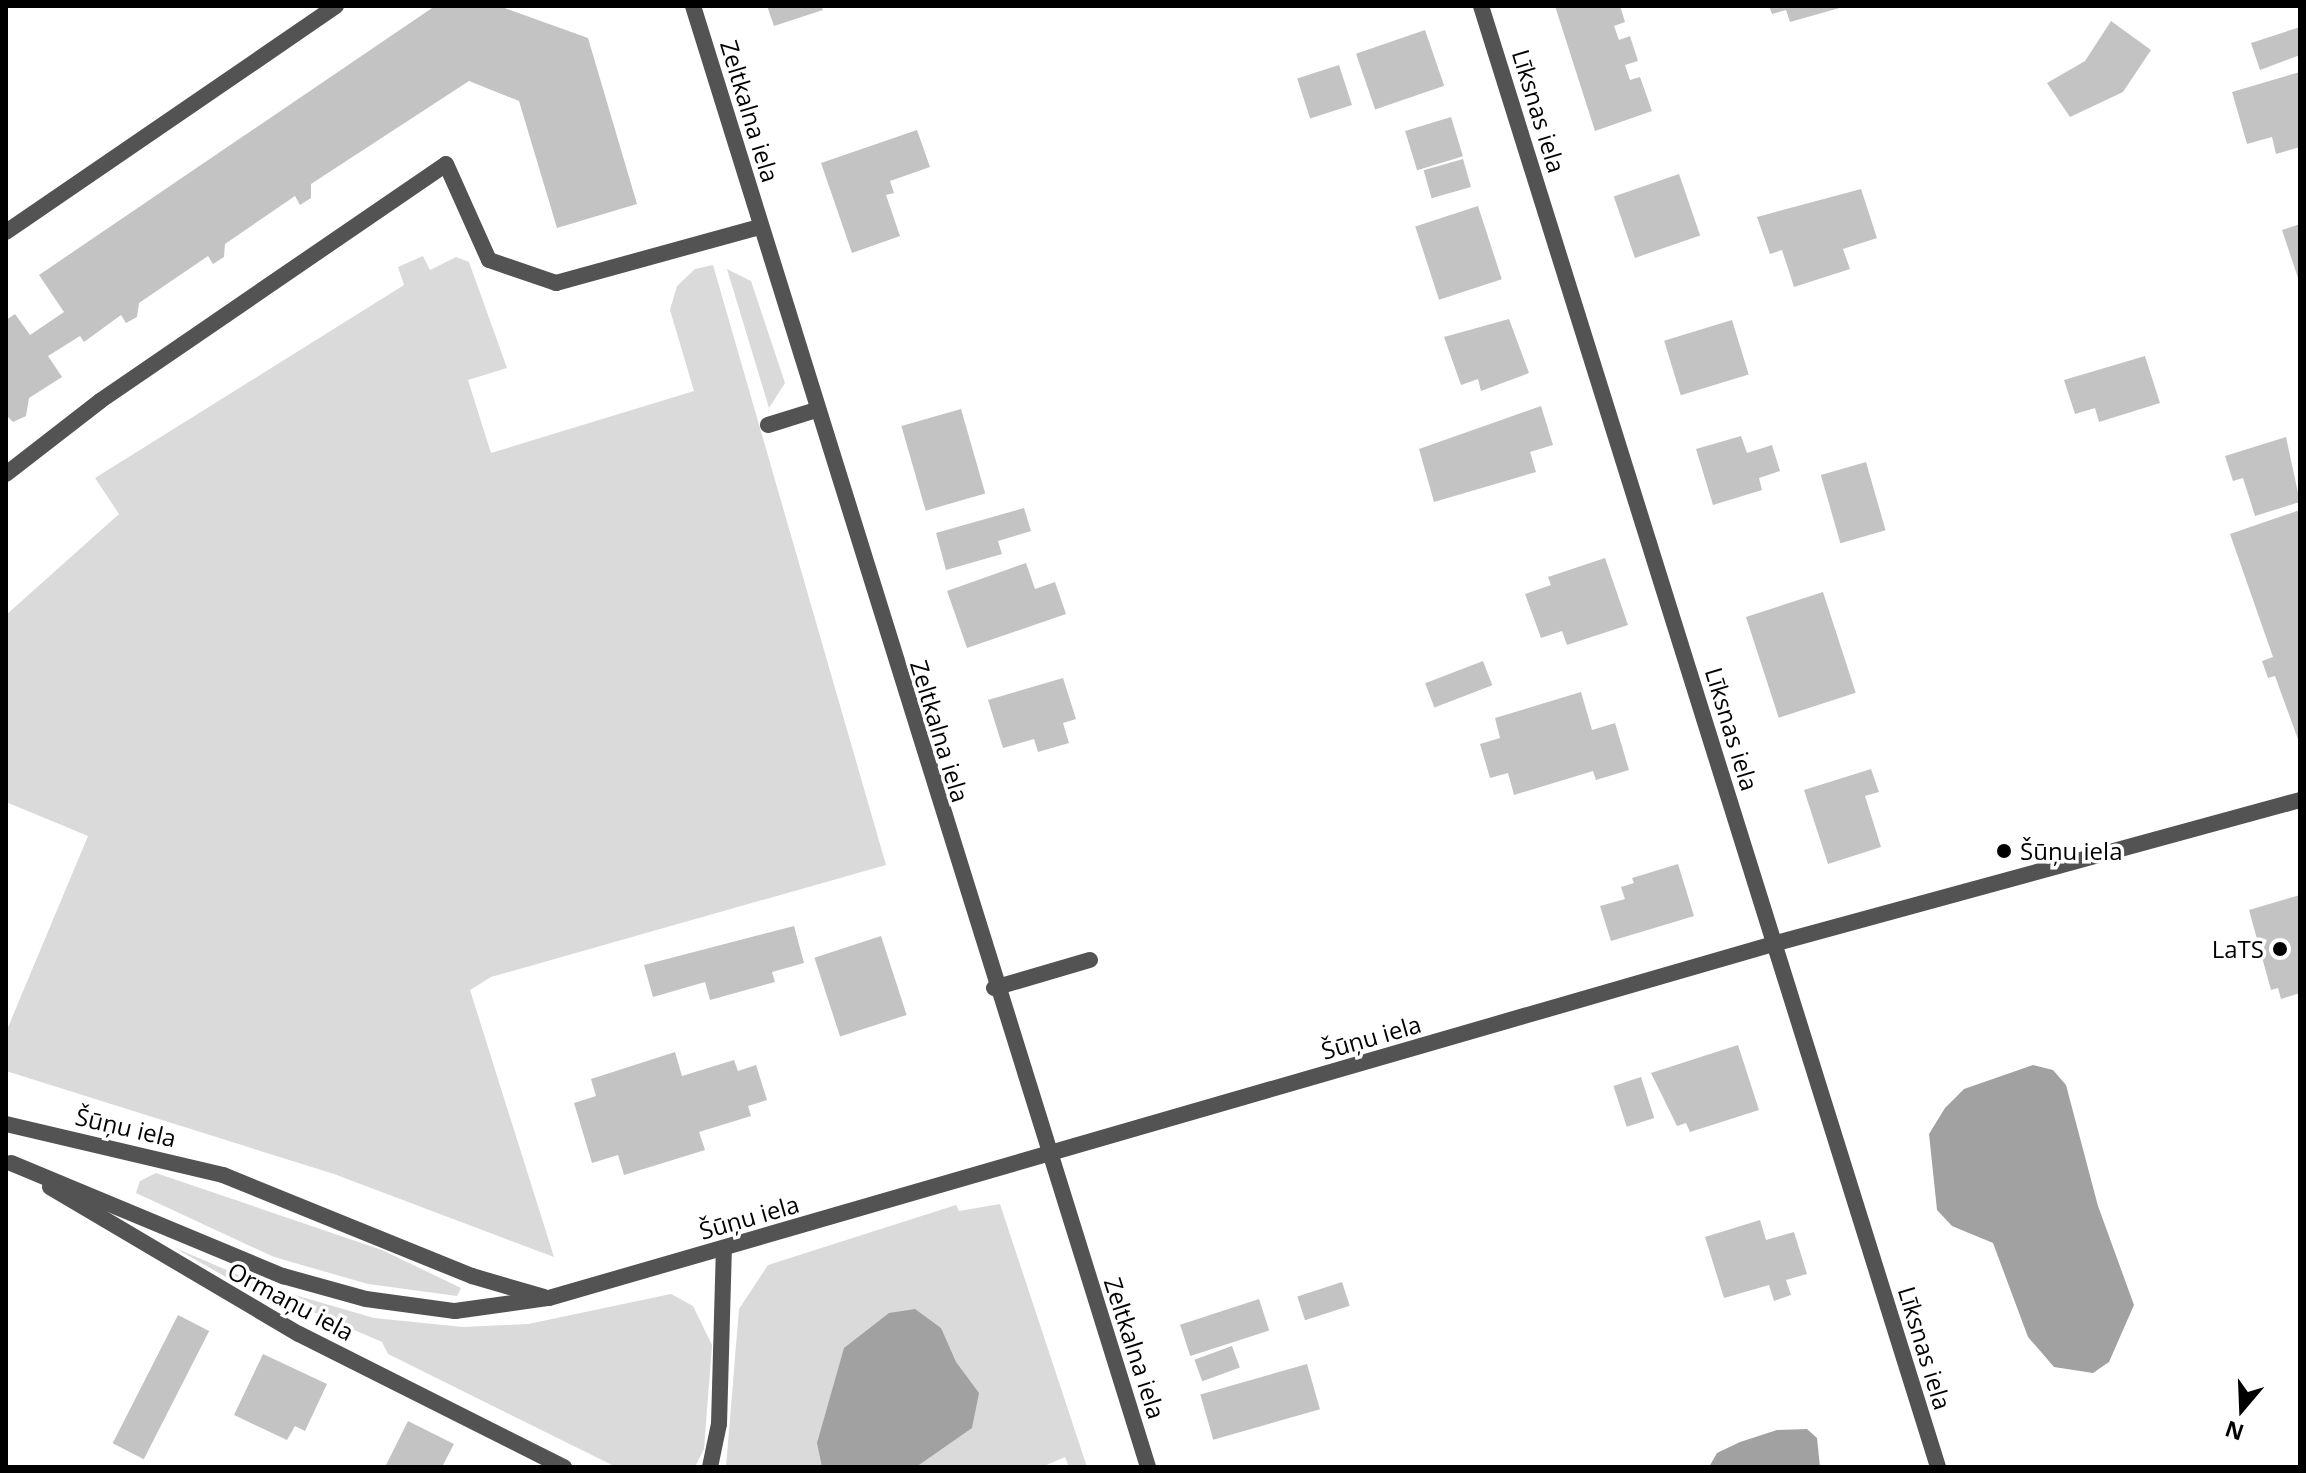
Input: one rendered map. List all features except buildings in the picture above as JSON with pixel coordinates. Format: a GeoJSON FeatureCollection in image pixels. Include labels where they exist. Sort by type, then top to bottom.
{"type":"FeatureCollection","features":[{"type":"Feature","properties":{"kind":"street"},"geometry":{"type":"LineString","coordinates":[[6,232],[336,6]]}},
{"type":"Feature","properties":{"kind":"street","name":"Zeltkalna iela"},"geometry":{"type":"LineString","coordinates":[[693,6],[994,988],[1148,1467]]}},
{"type":"Feature","properties":{"kind":"street","name":"Līksnas iela"},"geometry":{"type":"LineString","coordinates":[[1481,6],[1938,1467]]}},
{"type":"Feature","properties":{"kind":"street"},"geometry":{"type":"LineString","coordinates":[[6,474],[100,401],[446,164],[489,260],[556,283],[760,227]]}},
{"type":"Feature","properties":{"kind":"street"},"geometry":{"type":"LineString","coordinates":[[768,425],[816,410]]}},
{"type":"Feature","properties":{"kind":"street","name":"Šūņu iela"},"geometry":{"type":"LineString","coordinates":[[9,1160],[283,1276],[366,1299],[455,1311],[549,1298],[1773,944],[2300,800]]}},
{"type":"Feature","properties":{"kind":"street"},"geometry":{"type":"LineString","coordinates":[[994,988],[1090,960]]}},
{"type":"Feature","properties":{"kind":"street","name":"Šūņu iela"},"geometry":{"type":"LineString","coordinates":[[6,1124],[223,1175],[472,1276],[549,1298]]}},
{"type":"Feature","properties":{"kind":"street","name":"Ormaņu iela"},"geometry":{"type":"LineString","coordinates":[[9,1160],[236,1299],[564,1467]]}},
{"type":"Feature","properties":{"kind":"street"},"geometry":{"type":"LineString","coordinates":[[710,1467],[719,1424],[724,1249]]}},
{"type":"Feature","properties":{"kind":"shaded area"},"geometry":{"type":"Polygon","coordinates":[[[423,256],[430,270],[456,257],[469,262],[507,368],[468,380],[491,453],[694,391],[670,310],[677,286],[695,269],[713,265],[886,865],[491,977],[470,990],[554,1257],[334,1174],[6,1071],[6,1032],[88,836],[6,802],[6,615],[119,514],[95,478],[404,285],[398,267],[423,256]]]}},
{"type":"Feature","properties":{"kind":"shaded area"},"geometry":{"type":"Polygon","coordinates":[[[727,269],[751,281],[785,383],[769,408],[727,269]]]}},
{"type":"Feature","properties":{"kind":"shaded area"},"geometry":{"type":"Polygon","coordinates":[[[2033,1065],[2053,1070],[2066,1085],[2098,1206],[2134,1305],[2109,1362],[2093,1373],[2054,1367],[2028,1337],[1993,1243],[1952,1226],[1937,1210],[1929,1134],[1945,1108],[1964,1089],[2033,1065]]]}},
{"type":"Feature","properties":{"kind":"shaded area"},"geometry":{"type":"Polygon","coordinates":[[[156,1173],[382,1250],[461,1288],[457,1296],[368,1284],[274,1257],[136,1193],[140,1181],[156,1173]]]}},
{"type":"Feature","properties":{"kind":"shaded area"},"geometry":{"type":"Polygon","coordinates":[[[1000,1204],[1087,1467],[1069,1467],[1065,1457],[1042,1467],[726,1467],[739,1309],[768,1265],[956,1205],[959,1211],[1000,1204]]]}},
{"type":"Feature","properties":{"kind":"shaded area"},"geometry":{"type":"Polygon","coordinates":[[[173,1247],[264,1286],[374,1318],[463,1327],[528,1324],[671,1294],[693,1306],[712,1345],[704,1449],[695,1467],[616,1467],[388,1354],[382,1342],[306,1309],[300,1319],[173,1247]]]}},
{"type":"Feature","properties":{"kind":"shaded area"},"geometry":{"type":"Polygon","coordinates":[[[915,1309],[941,1328],[956,1362],[979,1393],[972,1428],[916,1467],[822,1467],[817,1443],[844,1348],[889,1313],[915,1309]]]}},
{"type":"Feature","properties":{"kind":"shaded area"},"geometry":{"type":"Polygon","coordinates":[[[1807,1429],[1817,1438],[1820,1467],[1709,1467],[1717,1453],[1740,1442],[1777,1430],[1807,1429]]]}},
{"type":"Feature","properties":{"kind":"place","name":"Šūņu iela"},"geometry":{"type":"Point","coordinates":[2004,851]}},
{"type":"Feature","properties":{"kind":"place","name":"LaTS"},"geometry":{"type":"Point","coordinates":[2280,949]}}]}
